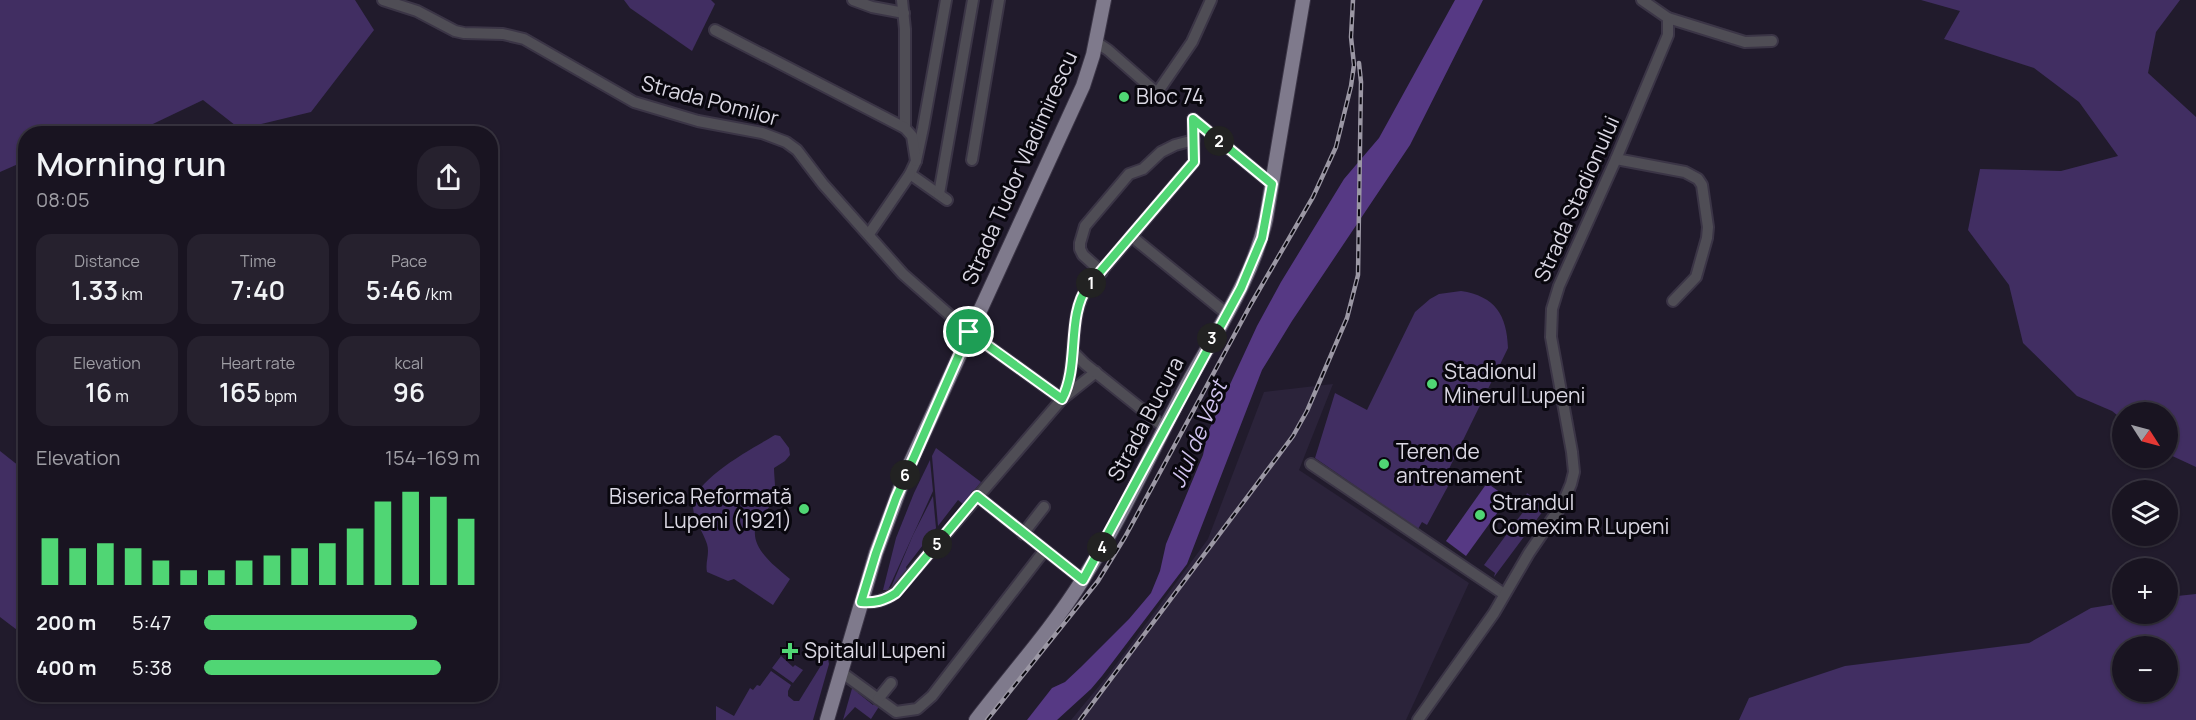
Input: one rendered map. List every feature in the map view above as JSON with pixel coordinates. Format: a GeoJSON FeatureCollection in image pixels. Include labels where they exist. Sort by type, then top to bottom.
{"type":"FeatureCollection","features":[{"type":"Feature","properties":{"kind":"main road","name":"Strada Tudor Vladimirescu"},"geometry":{"type":"LineString","coordinates":[[827,720],[876,553],[896,498],[969,332],[1075,102],[1096,42],[1104,0]]}},
{"type":"Feature","properties":{"kind":"main road","name":"Strada Bucura"},"geometry":{"type":"LineString","coordinates":[[976,720],[1083,580],[1241,288],[1258,250],[1272,184],[1303,0]]}},
{"type":"Feature","properties":{"kind":"street","name":"Strada Pomilor"},"geometry":{"type":"LineString","coordinates":[[383,0],[417,10],[455,31],[503,34],[524,39],[634,102],[690,119],[762,133],[786,142],[797,150],[823,184],[903,274],[969,332],[1062,399]]}},
{"type":"Feature","properties":{"kind":"street"},"geometry":{"type":"LineString","coordinates":[[853,0],[872,8],[904,13]]}},
{"type":"Feature","properties":{"kind":"street"},"geometry":{"type":"LineString","coordinates":[[902,0],[905,128]]}},
{"type":"Feature","properties":{"kind":"street"},"geometry":{"type":"LineString","coordinates":[[869,234],[910,174],[916,161],[946,0]]}},
{"type":"Feature","properties":{"kind":"street"},"geometry":{"type":"LineString","coordinates":[[910,174],[943,197],[973,0]]}},
{"type":"Feature","properties":{"kind":"street"},"geometry":{"type":"LineString","coordinates":[[972,160],[999,0]]}},
{"type":"Feature","properties":{"kind":"street"},"geometry":{"type":"LineString","coordinates":[[1096,42],[1157,93],[1192,42],[1211,0]]}},
{"type":"Feature","properties":{"kind":"street"},"geometry":{"type":"LineString","coordinates":[[1642,0],[1668,18],[1745,42],[1772,41]]}},
{"type":"Feature","properties":{"kind":"street","name":"Strada Stadionului"},"geometry":{"type":"LineString","coordinates":[[1418,720],[1484,627],[1560,508],[1571,484],[1573,462],[1552,345],[1552,309],[1558,286],[1664,46],[1670,26],[1668,18]]}},
{"type":"Feature","properties":{"kind":"street"},"geometry":{"type":"LineString","coordinates":[[715,30],[905,128],[912,135],[916,161]]}},
{"type":"Feature","properties":{"kind":"street"},"geometry":{"type":"LineString","coordinates":[[1062,399],[1067,390],[1080,300],[1088,286],[1194,162],[1193,119],[1272,184]]}},
{"type":"Feature","properties":{"kind":"street"},"geometry":{"type":"LineString","coordinates":[[1102,272],[1083,255],[1080,249],[1085,226],[1129,174],[1143,169],[1161,152],[1175,145],[1194,141]]}},
{"type":"Feature","properties":{"kind":"street"},"geometry":{"type":"LineString","coordinates":[[1616,159],[1685,172],[1698,179],[1702,185],[1708,228],[1707,238],[1696,278],[1673,301]]}},
{"type":"Feature","properties":{"kind":"street"},"geometry":{"type":"LineString","coordinates":[[1131,236],[1226,313]]}},
{"type":"Feature","properties":{"kind":"street"},"geometry":{"type":"LineString","coordinates":[[1073,352],[1164,427]]}},
{"type":"Feature","properties":{"kind":"street"},"geometry":{"type":"LineString","coordinates":[[861,602],[876,603],[896,593],[1062,399],[1096,372]]}},
{"type":"Feature","properties":{"kind":"street"},"geometry":{"type":"LineString","coordinates":[[1311,464],[1504,594]]}},
{"type":"Feature","properties":{"kind":"street"},"geometry":{"type":"LineString","coordinates":[[977,496],[1083,580]]}},
{"type":"Feature","properties":{"kind":"street"},"geometry":{"type":"LineString","coordinates":[[1023,534],[1044,507]]}},
{"type":"Feature","properties":{"kind":"street"},"geometry":{"type":"LineString","coordinates":[[841,672],[901,713],[926,704],[1044,551]]}},
{"type":"Feature","properties":{"kind":"street"},"geometry":{"type":"LineString","coordinates":[[878,699],[891,683]]}},
{"type":"Feature","properties":{"kind":"shaded area"},"geometry":{"type":"Polygon","coordinates":[[[0,0],[355,0],[374,30],[311,112],[253,126],[236,126],[203,100],[149,126],[18,126],[18,164],[0,172],[0,0]]]}},
{"type":"Feature","properties":{"kind":"shaded area"},"geometry":{"type":"Polygon","coordinates":[[[624,0],[711,0],[715,4],[692,51],[630,8],[624,0]]]}},
{"type":"Feature","properties":{"kind":"shaded area"},"geometry":{"type":"Polygon","coordinates":[[[1455,0],[1483,0],[1410,145],[1292,321],[1262,370],[1187,564],[1091,689],[1057,720],[1027,720],[1052,688],[1065,682],[1081,667],[1129,619],[1151,593],[1160,571],[1166,544],[1203,455],[1208,432],[1257,326],[1344,179],[1379,138],[1455,0]]]}},
{"type":"Feature","properties":{"kind":"shaded area"},"geometry":{"type":"Polygon","coordinates":[[[1921,0],[2180,0],[2156,32],[2148,73],[2196,117],[2196,467],[2178,459],[2178,402],[2112,402],[2112,411],[2077,396],[2023,343],[2009,285],[1968,230],[1980,169],[2061,171],[2118,156],[2079,102],[2034,68],[1944,39],[1960,11],[1921,0]]]}},
{"type":"Feature","properties":{"kind":"shaded area"},"geometry":{"type":"Polygon","coordinates":[[[1461,291],[1483,297],[1497,309],[1505,326],[1508,348],[1447,473],[1453,477],[1427,525],[1422,522],[1418,529],[1315,458],[1335,393],[1367,410],[1415,312],[1439,294],[1461,291]]]}},
{"type":"Feature","properties":{"kind":"shaded area"},"geometry":{"type":"Polygon","coordinates":[[[1333,384],[1299,470],[1469,583],[1406,720],[1071,720],[1109,674],[1208,539],[1264,392],[1333,384]]]}},
{"type":"Feature","properties":{"kind":"shaded area"},"geometry":{"type":"Polygon","coordinates":[[[775,435],[780,436],[789,448],[790,455],[774,468],[774,498],[757,521],[755,533],[756,541],[765,556],[790,579],[773,605],[734,579],[728,581],[707,572],[708,548],[693,506],[703,485],[714,475],[775,435]]]}},
{"type":"Feature","properties":{"kind":"shaded area"},"geometry":{"type":"Polygon","coordinates":[[[936,448],[981,482],[963,504],[958,500],[938,526],[932,456],[936,448]]]}},
{"type":"Feature","properties":{"kind":"shaded area"},"geometry":{"type":"Polygon","coordinates":[[[0,451],[18,465],[18,631],[0,617],[0,451]]]}},
{"type":"Feature","properties":{"kind":"shaded area"},"geometry":{"type":"Polygon","coordinates":[[[930,460],[933,491],[888,590],[883,590],[896,538],[930,460]]]}},
{"type":"Feature","properties":{"kind":"shaded area","name":"Strandul Comexim R Lupeni"},"geometry":{"type":"Polygon","coordinates":[[[1487,483],[1508,498],[1466,556],[1446,541],[1487,483]]]}},
{"type":"Feature","properties":{"kind":"shaded area"},"geometry":{"type":"Polygon","coordinates":[[[1527,493],[1546,507],[1494,577],[1495,573],[1484,565],[1529,504],[1524,500],[1527,493]]]}},
{"type":"Feature","properties":{"kind":"shaded area"},"geometry":{"type":"Polygon","coordinates":[[[933,496],[936,528],[906,567],[908,573],[896,588],[890,590],[913,535],[933,496]]]}},
{"type":"Feature","properties":{"kind":"shaded area"},"geometry":{"type":"Polygon","coordinates":[[[2196,594],[2196,720],[1739,720],[1749,698],[1845,666],[2029,643],[2091,608],[2112,605],[2112,624],[2178,624],[2178,596],[2196,594]]]}},
{"type":"Feature","properties":{"kind":"shaded area"},"geometry":{"type":"Polygon","coordinates":[[[781,656],[793,667],[795,665],[803,670],[793,683],[772,668],[781,656]]]}},
{"type":"Feature","properties":{"kind":"shaded area"},"geometry":{"type":"Polygon","coordinates":[[[825,659],[828,659],[829,664],[813,720],[716,720],[716,706],[734,716],[750,688],[753,690],[757,685],[760,686],[771,671],[791,685],[788,696],[794,701],[799,701],[825,659]]]}},
{"type":"Feature","properties":{"kind":"shaded area"},"geometry":{"type":"Polygon","coordinates":[[[853,685],[860,690],[858,693],[873,705],[876,702],[880,705],[871,719],[855,707],[843,720],[853,685]]]}},
{"type":"Feature","properties":{"kind":"railway"},"geometry":{"type":"LineString","coordinates":[[987,720],[1098,581],[1125,537],[1251,304],[1313,197],[1336,147],[1351,86],[1354,65],[1351,37],[1353,0]]}},
{"type":"Feature","properties":{"kind":"railway"},"geometry":{"type":"LineString","coordinates":[[1080,720],[1293,436],[1307,411],[1347,318],[1358,275],[1361,82],[1359,63]]}},
{"type":"Feature","properties":{"kind":"place","name":"Bloc 74"},"geometry":{"type":"Point","coordinates":[1124,97]}},
{"type":"Feature","properties":{"kind":"place","name":"Stadionul Minerul Lupeni"},"geometry":{"type":"Point","coordinates":[1432,384]}},
{"type":"Feature","properties":{"kind":"place","name":"Teren de antrenament"},"geometry":{"type":"Point","coordinates":[1384,464]}},
{"type":"Feature","properties":{"kind":"place","name":"Biserica Reformată Lupeni (1921)"},"geometry":{"type":"Point","coordinates":[804,509]}},
{"type":"Feature","properties":{"kind":"place","name":"Strandul Comexim R Lupeni"},"geometry":{"type":"Point","coordinates":[1480,515]}},
{"type":"Feature","properties":{"kind":"place","name":"Spitalul Lupeni"},"geometry":{"type":"Point","coordinates":[790,651]}},
{"type":"Feature","properties":{"kind":"route"},"geometry":{"type":"LineString","coordinates":[[1193,119],[1272,184],[1262,238],[1241,288],[1083,580],[977,496],[896,593],[876,603],[861,602],[886,524],[907,470],[969,332],[1062,399],[1067,390],[1078,306],[1083,293],[1194,162],[1193,119]]}},
{"type":"Feature","properties":{"kind":"water label","name":"Jiul de Vest"},"geometry":{"type":"Point","coordinates":[1198,434]}}]}
